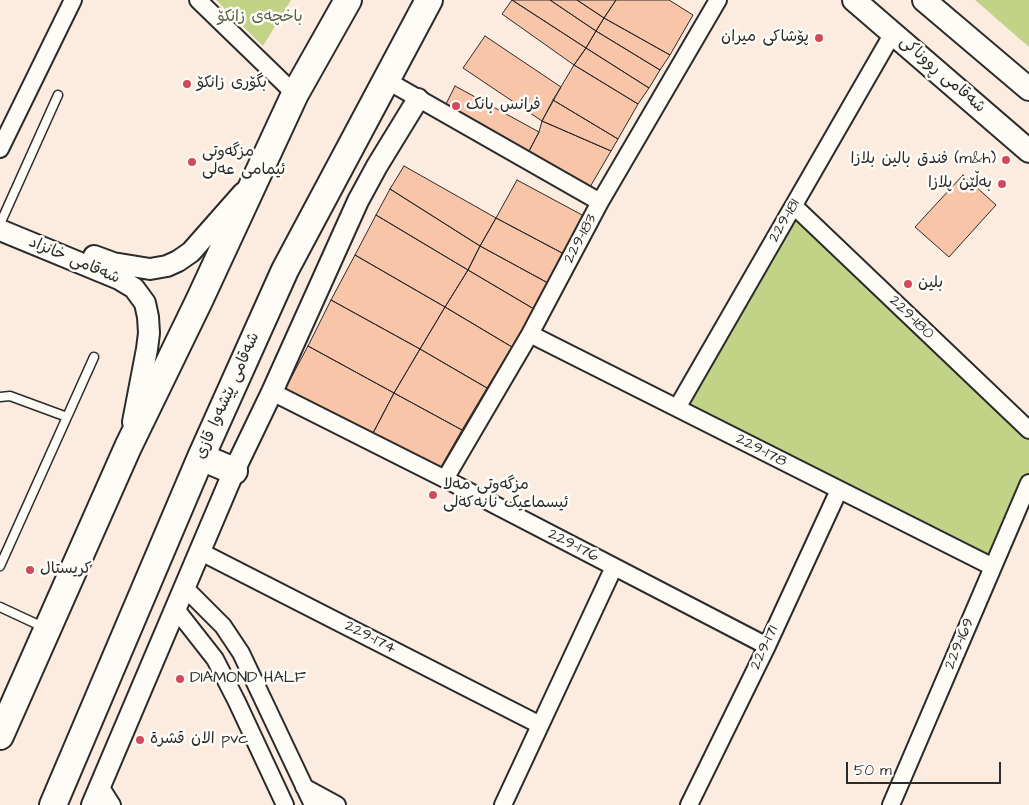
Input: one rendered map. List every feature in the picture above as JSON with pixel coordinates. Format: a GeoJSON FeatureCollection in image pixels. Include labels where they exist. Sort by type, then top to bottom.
{"type":"FeatureCollection","features":[{"type":"Feature","properties":{"kind":"highway"},"geometry":{"type":"LineString","coordinates":[[0,736],[128,447],[199,301],[295,94],[348,0]]}},
{"type":"Feature","properties":{"kind":"highway","name":"شەقامی پێشەوا قازی"},"geometry":{"type":"LineString","coordinates":[[53,805],[201,457],[285,270],[429,0]]}},
{"type":"Feature","properties":{"kind":"highway"},"geometry":{"type":"LineString","coordinates":[[201,457],[234,471]]}},
{"type":"Feature","properties":{"kind":"main road","name":"شەقامی ڕووناکی"},"geometry":{"type":"LineString","coordinates":[[854,0],[1029,151]]}},
{"type":"Feature","properties":{"kind":"main road"},"geometry":{"type":"LineString","coordinates":[[924,0],[1029,89]]}},
{"type":"Feature","properties":{"kind":"street"},"geometry":{"type":"LineString","coordinates":[[0,149],[73,0]]}},
{"type":"Feature","properties":{"kind":"street"},"geometry":{"type":"LineString","coordinates":[[198,0],[295,94]]}},
{"type":"Feature","properties":{"kind":"street","name":"229-183"},"geometry":{"type":"LineString","coordinates":[[445,479],[530,334],[600,202],[718,0]]}},
{"type":"Feature","properties":{"kind":"street","name":"229-181"},"geometry":{"type":"LineString","coordinates":[[678,408],[893,34]]}},
{"type":"Feature","properties":{"kind":"street"},"geometry":{"type":"LineString","coordinates":[[386,80],[600,202]]}},
{"type":"Feature","properties":{"kind":"street"},"geometry":{"type":"LineString","coordinates":[[92,805],[234,471],[272,392],[358,201],[418,99]]}},
{"type":"Feature","properties":{"kind":"street","name":"شەقامی خانزاد"},"geometry":{"type":"LineString","coordinates":[[0,227],[113,263],[150,269],[167,266],[191,252],[255,179]]}},
{"type":"Feature","properties":{"kind":"street","name":"229-180"},"geometry":{"type":"LineString","coordinates":[[794,206],[1029,430]]}},
{"type":"Feature","properties":{"kind":"street","name":"شەقامی خانزاد"},"geometry":{"type":"LineString","coordinates":[[0,227],[119,279],[134,288],[145,303],[149,333],[128,447]]}},
{"type":"Feature","properties":{"kind":"street","name":"229-178"},"geometry":{"type":"LineString","coordinates":[[530,334],[993,567]]}},
{"type":"Feature","properties":{"kind":"street","name":"229-176"},"geometry":{"type":"LineString","coordinates":[[272,392],[445,479],[767,646]]}},
{"type":"Feature","properties":{"kind":"street","name":"229-169"},"geometry":{"type":"LineString","coordinates":[[892,805],[1029,482]]}},
{"type":"Feature","properties":{"kind":"street","name":"229-171"},"geometry":{"type":"LineString","coordinates":[[690,805],[767,646],[839,490]]}},
{"type":"Feature","properties":{"kind":"street","name":"229-174"},"geometry":{"type":"LineString","coordinates":[[199,551],[540,725]]}},
{"type":"Feature","properties":{"kind":"street"},"geometry":{"type":"LineString","coordinates":[[503,805],[614,567]]}},
{"type":"Feature","properties":{"kind":"street"},"geometry":{"type":"LineString","coordinates":[[184,587],[223,626],[241,653],[313,805]]}},
{"type":"Feature","properties":{"kind":"street"},"geometry":{"type":"LineString","coordinates":[[175,608],[215,659],[286,805]]}},
{"type":"Feature","properties":{"kind":"street"},"geometry":{"type":"LineString","coordinates":[[100,786],[112,805]]}},
{"type":"Feature","properties":{"kind":"street"},"geometry":{"type":"LineString","coordinates":[[304,787],[337,805]]}},
{"type":"Feature","properties":{"kind":"lane"},"geometry":{"type":"LineString","coordinates":[[0,227],[58,96]]}},
{"type":"Feature","properties":{"kind":"lane"},"geometry":{"type":"LineString","coordinates":[[0,566],[94,357]]}},
{"type":"Feature","properties":{"kind":"lane"},"geometry":{"type":"LineString","coordinates":[[0,397],[10,396],[67,417]]}},
{"type":"Feature","properties":{"kind":"lane"},"geometry":{"type":"LineString","coordinates":[[0,607],[47,628]]}},
{"type":"Feature","properties":{"kind":"green space","name":"باخچەی زانکۆ"},"geometry":{"type":"Polygon","coordinates":[[[216,0],[291,0],[263,46],[216,0]]]}},
{"type":"Feature","properties":{"kind":"green space"},"geometry":{"type":"Polygon","coordinates":[[[975,0],[1029,0],[1029,47],[975,0]]]}},
{"type":"Feature","properties":{"kind":"green space"},"geometry":{"type":"Polygon","coordinates":[[[794,206],[1029,430],[1029,483],[993,567],[677,408],[794,206]]]}},
{"type":"Feature","properties":{"kind":"building"},"geometry":{"type":"Polygon","coordinates":[[[512,0],[550,0],[596,31],[586,48],[512,0]]]}},
{"type":"Feature","properties":{"kind":"building"},"geometry":{"type":"Polygon","coordinates":[[[512,0],[586,48],[574,65],[502,14],[512,0]]]}},
{"type":"Feature","properties":{"kind":"building"},"geometry":{"type":"Polygon","coordinates":[[[550,0],[577,0],[604,18],[596,31],[550,0]]]}},
{"type":"Feature","properties":{"kind":"building"},"geometry":{"type":"Polygon","coordinates":[[[577,0],[616,0],[604,18],[577,0]]]}},
{"type":"Feature","properties":{"kind":"building"},"geometry":{"type":"Polygon","coordinates":[[[616,0],[669,0],[693,15],[670,55],[604,18],[616,0]]]}},
{"type":"Feature","properties":{"kind":"building"},"geometry":{"type":"Polygon","coordinates":[[[604,18],[670,55],[660,70],[596,31],[604,18]]]}},
{"type":"Feature","properties":{"kind":"building"},"geometry":{"type":"Polygon","coordinates":[[[596,31],[660,70],[649,88],[586,48],[596,31]]]}},
{"type":"Feature","properties":{"kind":"building"},"geometry":{"type":"Polygon","coordinates":[[[485,36],[561,87],[542,121],[463,68],[485,36]]]}},
{"type":"Feature","properties":{"kind":"building"},"geometry":{"type":"Polygon","coordinates":[[[586,48],[649,88],[638,104],[574,65],[586,48]]]}},
{"type":"Feature","properties":{"kind":"building"},"geometry":{"type":"Polygon","coordinates":[[[574,65],[638,104],[618,139],[553,100],[574,65]]]}},
{"type":"Feature","properties":{"kind":"building"},"geometry":{"type":"Polygon","coordinates":[[[455,86],[539,132],[528,153],[445,106],[455,86]]]}},
{"type":"Feature","properties":{"kind":"building"},"geometry":{"type":"Polygon","coordinates":[[[553,100],[618,139],[611,151],[542,121],[553,100]]]}},
{"type":"Feature","properties":{"kind":"building"},"geometry":{"type":"Polygon","coordinates":[[[542,121],[611,151],[590,187],[528,153],[539,132],[542,121]]]}},
{"type":"Feature","properties":{"kind":"building"},"geometry":{"type":"Polygon","coordinates":[[[404,166],[496,218],[480,246],[390,189],[404,166]]]}},
{"type":"Feature","properties":{"kind":"building"},"geometry":{"type":"Polygon","coordinates":[[[963,175],[996,205],[949,257],[915,227],[963,175]]]}},
{"type":"Feature","properties":{"kind":"building"},"geometry":{"type":"Polygon","coordinates":[[[517,180],[584,216],[564,254],[496,218],[517,180]]]}},
{"type":"Feature","properties":{"kind":"building"},"geometry":{"type":"Polygon","coordinates":[[[390,189],[480,246],[468,270],[376,215],[390,189]]]}},
{"type":"Feature","properties":{"kind":"building"},"geometry":{"type":"Polygon","coordinates":[[[376,215],[468,270],[445,307],[355,255],[376,215]]]}},
{"type":"Feature","properties":{"kind":"building"},"geometry":{"type":"Polygon","coordinates":[[[496,218],[564,254],[548,283],[480,246],[496,218]]]}},
{"type":"Feature","properties":{"kind":"building"},"geometry":{"type":"Polygon","coordinates":[[[480,246],[548,283],[534,309],[468,270],[480,246]]]}},
{"type":"Feature","properties":{"kind":"building"},"geometry":{"type":"Polygon","coordinates":[[[355,255],[445,307],[420,349],[331,300],[355,255]]]}},
{"type":"Feature","properties":{"kind":"building"},"geometry":{"type":"Polygon","coordinates":[[[468,270],[534,309],[512,347],[445,307],[468,270]]]}},
{"type":"Feature","properties":{"kind":"building"},"geometry":{"type":"Polygon","coordinates":[[[331,300],[420,349],[394,393],[308,346],[331,300]]]}},
{"type":"Feature","properties":{"kind":"building"},"geometry":{"type":"Polygon","coordinates":[[[445,307],[512,347],[487,388],[420,349],[445,307]]]}},
{"type":"Feature","properties":{"kind":"building"},"geometry":{"type":"Polygon","coordinates":[[[308,346],[394,393],[372,435],[284,391],[308,346]]]}},
{"type":"Feature","properties":{"kind":"building"},"geometry":{"type":"Polygon","coordinates":[[[420,349],[487,388],[462,430],[394,393],[420,349]]]}},
{"type":"Feature","properties":{"kind":"building"},"geometry":{"type":"Polygon","coordinates":[[[394,393],[462,430],[438,472],[372,435],[394,393]]]}},
{"type":"Feature","properties":{"kind":"place","name":"پۆشاکی ميران"},"geometry":{"type":"Point","coordinates":[819,38]}},
{"type":"Feature","properties":{"kind":"place","name":"بگۆری زانكۆ"},"geometry":{"type":"Point","coordinates":[187,84]}},
{"type":"Feature","properties":{"kind":"place","name":"فرانس بانک"},"geometry":{"type":"Point","coordinates":[456,106]}},
{"type":"Feature","properties":{"kind":"place","name":"فندق بالين بلازا (m&h)"},"geometry":{"type":"Point","coordinates":[1006,160]}},
{"type":"Feature","properties":{"kind":"place","name":"مزگەوتی ئیمامی عەلی"},"geometry":{"type":"Point","coordinates":[192,162]}},
{"type":"Feature","properties":{"kind":"place","name":"بەڵێن پلازا"},"geometry":{"type":"Point","coordinates":[1002,184]}},
{"type":"Feature","properties":{"kind":"place","name":"بلين"},"geometry":{"type":"Point","coordinates":[908,284]}},
{"type":"Feature","properties":{"kind":"place","name":"مزگەوتی مەلا ئیسماعیک نانەکەلی"},"geometry":{"type":"Point","coordinates":[433,495]}},
{"type":"Feature","properties":{"kind":"place","name":"كريستال"},"geometry":{"type":"Point","coordinates":[30,570]}},
{"type":"Feature","properties":{"kind":"place","name":"DIAMOND HALF"},"geometry":{"type":"Point","coordinates":[180,679]}},
{"type":"Feature","properties":{"kind":"place","name":"الان قشرة pvc"},"geometry":{"type":"Point","coordinates":[140,740]}}]}
